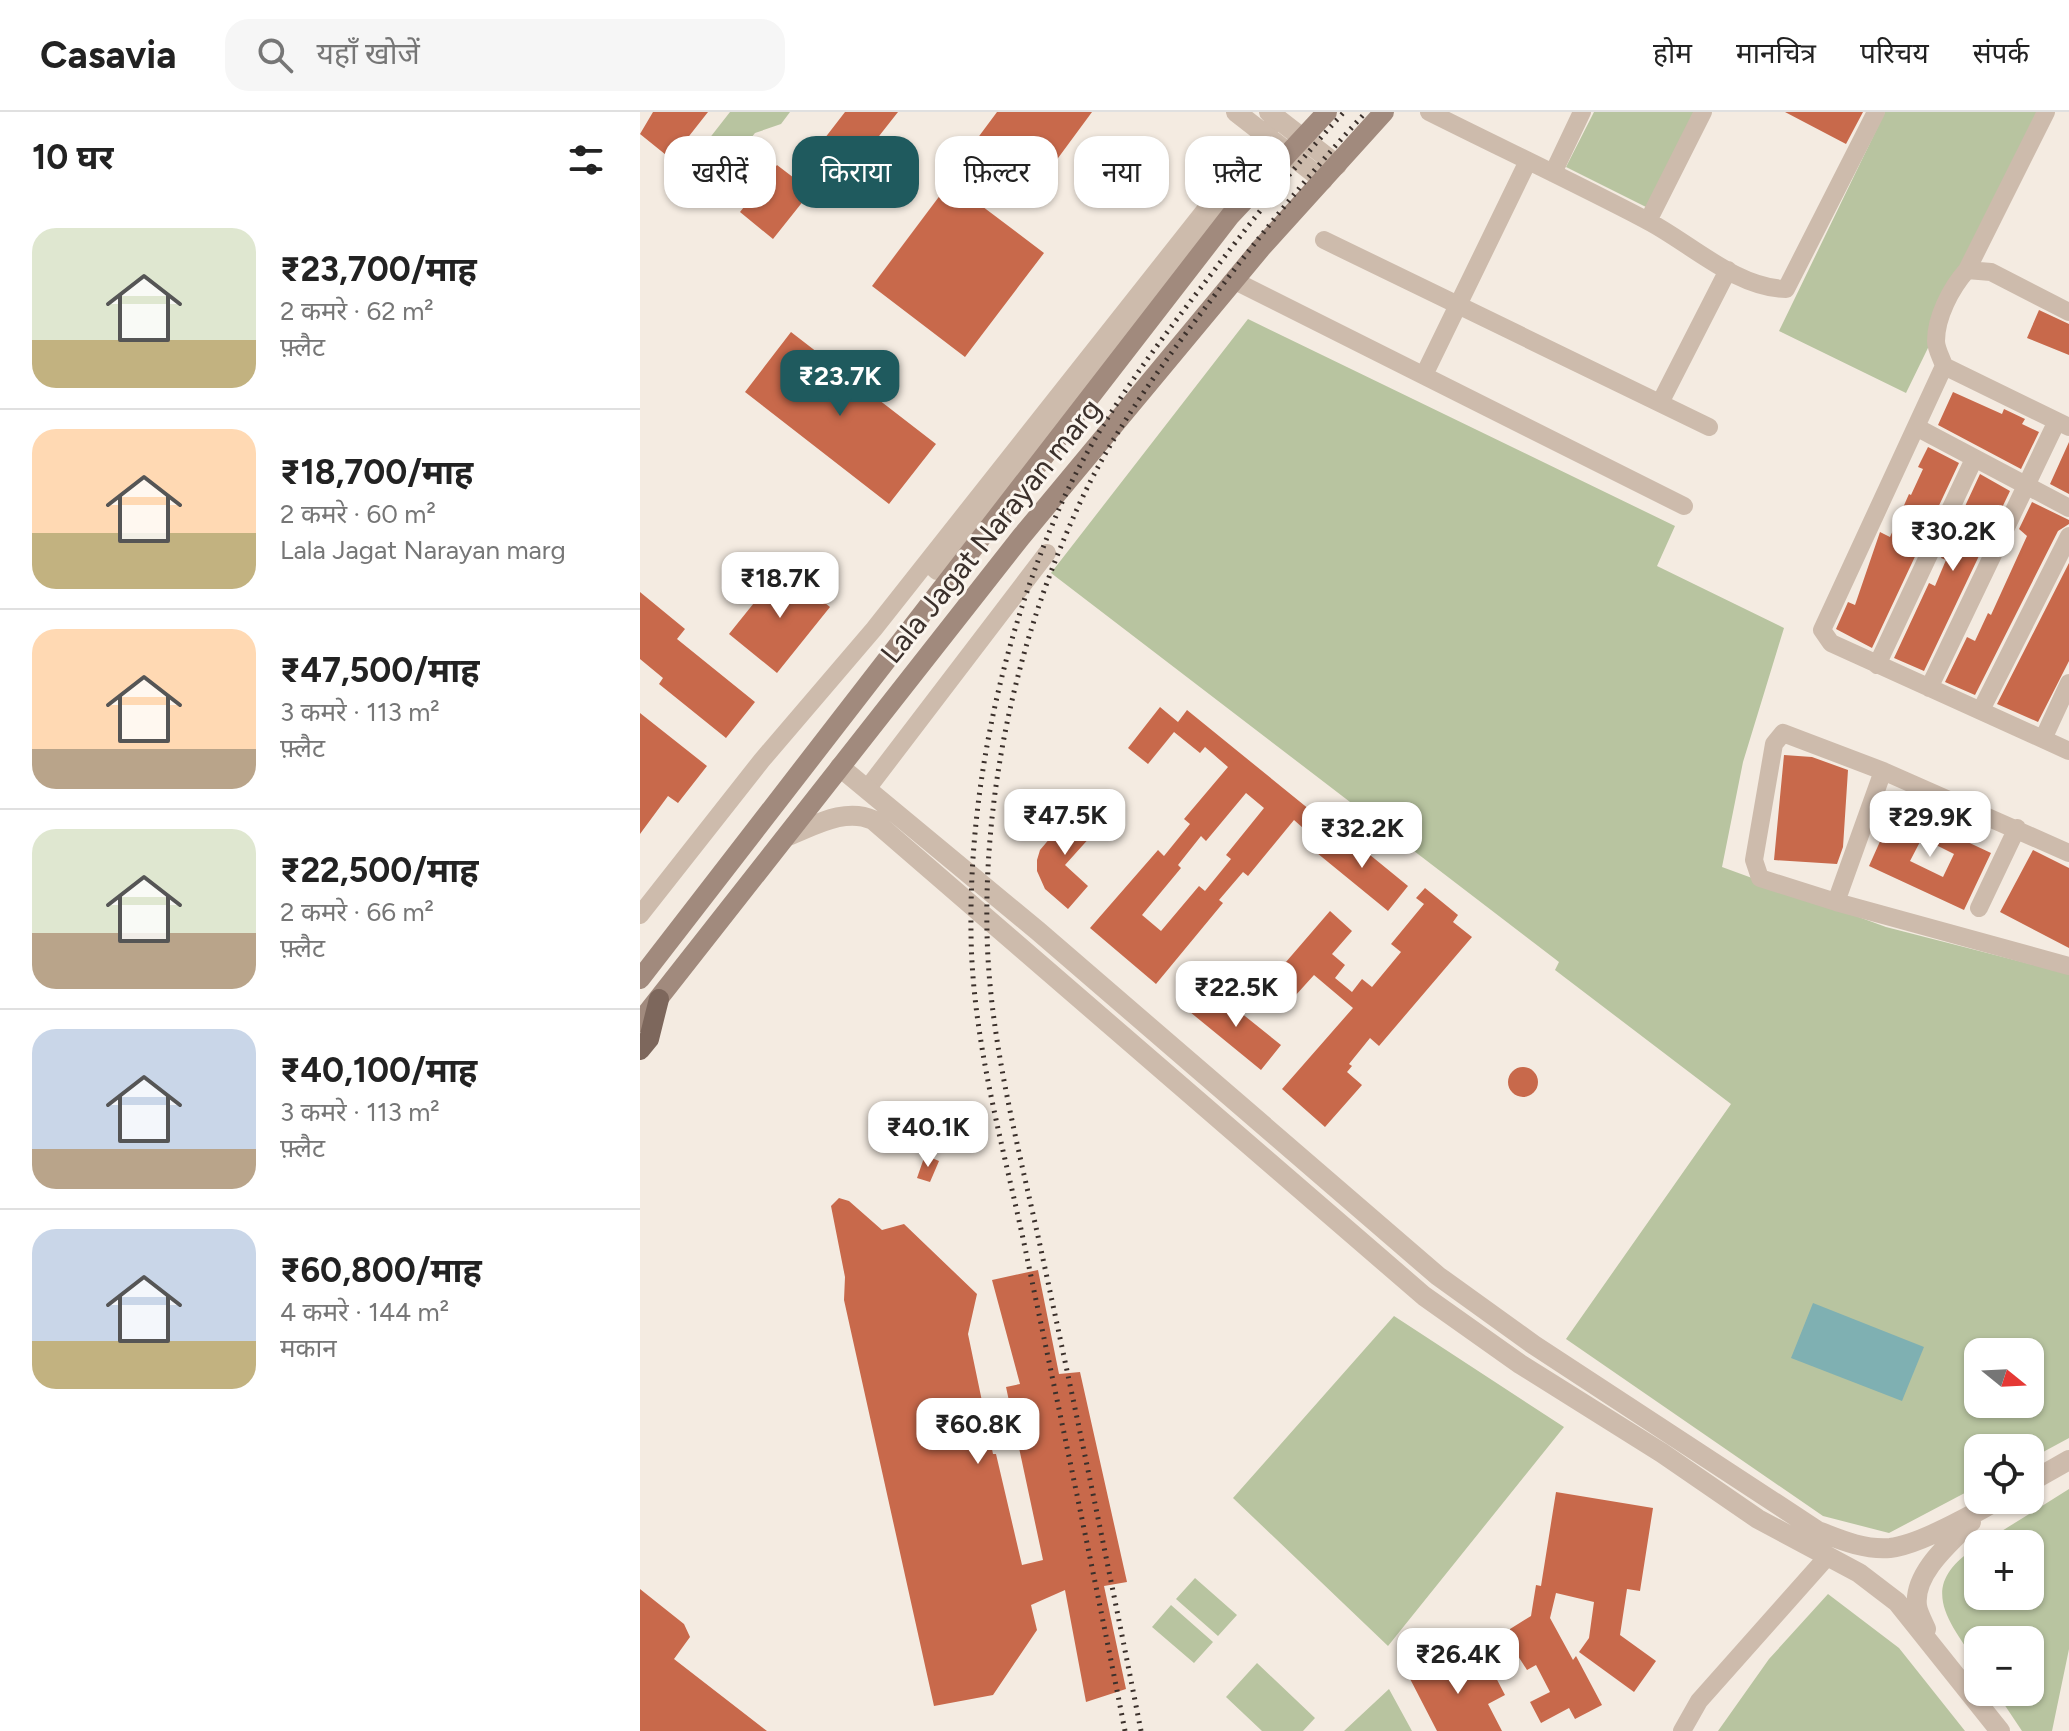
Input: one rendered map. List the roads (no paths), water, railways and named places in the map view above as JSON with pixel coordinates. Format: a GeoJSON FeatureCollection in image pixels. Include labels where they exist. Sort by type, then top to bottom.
{"type":"FeatureCollection","features":[{"type":"Feature","properties":{"kind":"main road","name":"Lala Jagat Narayan marg"},"geometry":{"type":"LineString","coordinates":[[640,979],[1230,216],[1279,133],[1327,112]]}},
{"type":"Feature","properties":{"kind":"main road","name":"Lala Jagat Narayan marg"},"geometry":{"type":"LineString","coordinates":[[640,1022],[1021,537],[1235,281],[1384,112]]}},
{"type":"Feature","properties":{"kind":"main road"},"geometry":{"type":"LineString","coordinates":[[1094,392],[1124,414]]}},
{"type":"Feature","properties":{"kind":"main road"},"geometry":{"type":"LineString","coordinates":[[640,1050],[649,1039],[659,999]]}},
{"type":"Feature","properties":{"kind":"street"},"geometry":{"type":"LineString","coordinates":[[1236,112],[1279,133],[1330,172]]}},
{"type":"Feature","properties":{"kind":"street"},"geometry":{"type":"LineString","coordinates":[[1429,112],[1648,221],[1728,270],[1774,289],[1786,289],[1876,112]]}},
{"type":"Feature","properties":{"kind":"street"},"geometry":{"type":"LineString","coordinates":[[1553,173],[1582,112]]}},
{"type":"Feature","properties":{"kind":"street"},"geometry":{"type":"LineString","coordinates":[[1648,221],[1703,112]]}},
{"type":"Feature","properties":{"kind":"street"},"geometry":{"type":"LineString","coordinates":[[2046,112],[1967,270],[1949,296],[1936,343],[1944,366],[1822,630],[1831,643],[2069,751]]}},
{"type":"Feature","properties":{"kind":"street"},"geometry":{"type":"LineString","coordinates":[[640,915],[762,760],[927,562],[937,571],[1279,133]]}},
{"type":"Feature","properties":{"kind":"street"},"geometry":{"type":"LineString","coordinates":[[1424,375],[1528,161]]}},
{"type":"Feature","properties":{"kind":"street"},"geometry":{"type":"LineString","coordinates":[[1324,240],[1709,427]]}},
{"type":"Feature","properties":{"kind":"street"},"geometry":{"type":"LineString","coordinates":[[1660,403],[1728,270]]}},
{"type":"Feature","properties":{"kind":"street"},"geometry":{"type":"LineString","coordinates":[[1967,270],[1991,272],[2069,312]]}},
{"type":"Feature","properties":{"kind":"street"},"geometry":{"type":"LineString","coordinates":[[1235,281],[1684,506]]}},
{"type":"Feature","properties":{"kind":"street"},"geometry":{"type":"LineString","coordinates":[[1929,688],[2025,484],[2063,424],[1944,366]]}},
{"type":"Feature","properties":{"kind":"street"},"geometry":{"type":"LineString","coordinates":[[1916,427],[2069,508]]}},
{"type":"Feature","properties":{"kind":"street"},"geometry":{"type":"LineString","coordinates":[[1877,665],[1974,459]]}},
{"type":"Feature","properties":{"kind":"street"},"geometry":{"type":"LineString","coordinates":[[1981,710],[2069,536]]}},
{"type":"Feature","properties":{"kind":"street"},"geometry":{"type":"LineString","coordinates":[[867,789],[1047,553]]}},
{"type":"Feature","properties":{"kind":"street"},"geometry":{"type":"LineString","coordinates":[[2043,739],[2069,683]]}},
{"type":"Feature","properties":{"kind":"street"},"geometry":{"type":"LineString","coordinates":[[2069,853],[1788,732],[1783,733],[1774,744],[1754,868],[1760,878],[1836,902],[2069,966]]}},
{"type":"Feature","properties":{"kind":"street"},"geometry":{"type":"LineString","coordinates":[[840,767],[1038,931],[1438,1276],[1668,1444],[1758,1519],[1859,1573],[1897,1602],[2000,1731]]}},
{"type":"Feature","properties":{"kind":"street"},"geometry":{"type":"LineString","coordinates":[[1836,902],[1883,771]]}},
{"type":"Feature","properties":{"kind":"street"},"geometry":{"type":"LineString","coordinates":[[788,836],[832,819],[862,815],[873,820],[1424,1296],[1520,1364],[1668,1444],[1818,1531],[1853,1545],[1891,1548],[1973,1514]]}},
{"type":"Feature","properties":{"kind":"street"},"geometry":{"type":"LineString","coordinates":[[1979,908],[2017,828]]}},
{"type":"Feature","properties":{"kind":"street"},"geometry":{"type":"LineString","coordinates":[[1319,1205],[1334,1187]]}},
{"type":"Feature","properties":{"kind":"street"},"geometry":{"type":"LineString","coordinates":[[2044,1474],[2067,1462]]}},
{"type":"Feature","properties":{"kind":"street"},"geometry":{"type":"LineString","coordinates":[[1935,1652],[1916,1604],[1924,1577],[1938,1555],[1981,1514]]}},
{"type":"Feature","properties":{"kind":"street"},"geometry":{"type":"LineString","coordinates":[[1682,1731],[1699,1701],[1827,1557]]}},
{"type":"Feature","properties":{"kind":"water"},"geometry":{"type":"Polygon","coordinates":[[[1813,1303],[1924,1347],[1902,1401],[1791,1358],[1813,1303]]]}},
{"type":"Feature","properties":{"kind":"railway"},"geometry":{"type":"LineString","coordinates":[[1125,1731],[982,1050],[971,933],[976,822],[983,767],[1007,657],[1023,604],[1077,471],[1110,414],[1166,333],[1273,195],[1344,112]]}},
{"type":"Feature","properties":{"kind":"railway"},"geometry":{"type":"LineString","coordinates":[[1141,1731],[1007,1097],[993,1014],[987,932],[988,877],[999,768],[1009,714],[1038,608],[1078,507],[1108,449],[1162,366],[1221,287],[1291,198],[1366,112]]}}]}
